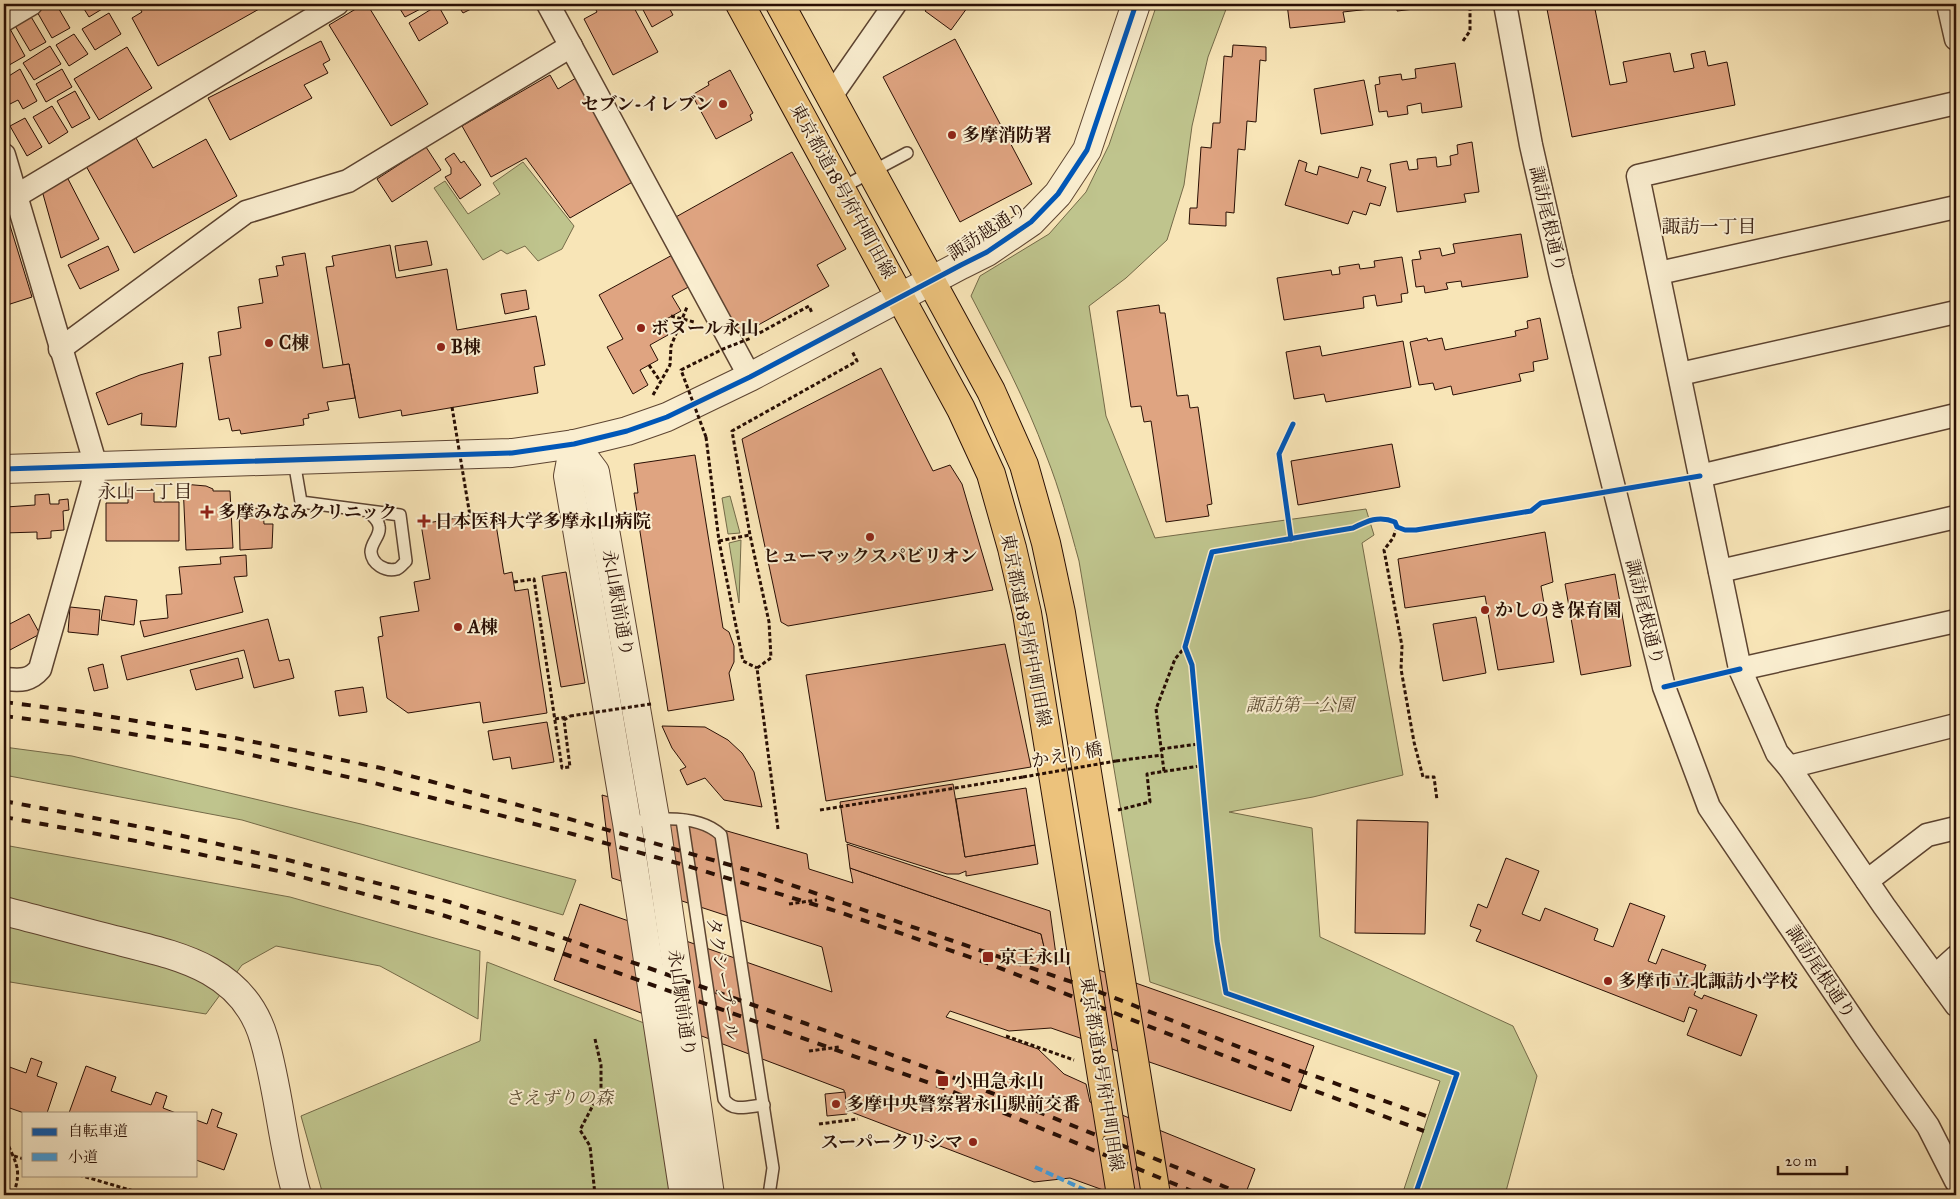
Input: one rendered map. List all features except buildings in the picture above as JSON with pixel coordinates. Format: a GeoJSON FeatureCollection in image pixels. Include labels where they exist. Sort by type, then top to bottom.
{"type":"FeatureCollection","features":[{"type":"Feature","properties":{"kind":"main road","name":"東京都道18号府中町田線"},"geometry":{"type":"LineString","coordinates":[[740,4],[961,409],[991,474],[1012,548],[1026,613],[1121,1195]]}},
{"type":"Feature","properties":{"kind":"main road","name":"東京都道18号府中町田線"},"geometry":{"type":"LineString","coordinates":[[780,4],[991,391],[1024,465],[1046,543],[1061,612],[1156,1195]]}},
{"type":"Feature","properties":{"kind":"street"},"geometry":{"type":"LineString","coordinates":[[4,20],[31,4]]}},
{"type":"Feature","properties":{"kind":"street"},"geometry":{"type":"LineString","coordinates":[[16,196],[337,4]]}},
{"type":"Feature","properties":{"kind":"street"},"geometry":{"type":"LineString","coordinates":[[548,4],[750,377]]}},
{"type":"Feature","properties":{"kind":"street"},"geometry":{"type":"LineString","coordinates":[[831,96],[894,4]]}},
{"type":"Feature","properties":{"kind":"street","name":"諏訪越通り"},"geometry":{"type":"LineString","coordinates":[[4,469],[512,453],[574,444],[627,431],[667,417],[750,377],[932,281],[986,252],[1031,222],[1058,194],[1087,150],[1136,4]]}},
{"type":"Feature","properties":{"kind":"street","name":"諏訪尾根通り"},"geometry":{"type":"LineString","coordinates":[[1505,4],[1533,155],[1561,277],[1664,687],[1709,807],[1866,1039],[1928,1126],[1954,1171]]}},
{"type":"Feature","properties":{"kind":"street"},"geometry":{"type":"LineString","coordinates":[[1948,4],[1956,39]]}},
{"type":"Feature","properties":{"kind":"street"},"geometry":{"type":"LineString","coordinates":[[60,349],[246,212],[348,181],[571,46]]}},
{"type":"Feature","properties":{"kind":"street"},"geometry":{"type":"LineString","coordinates":[[1956,103],[1638,176],[1740,669],[1777,753],[1789,767],[1867,881],[1956,1005]]}},
{"type":"Feature","properties":{"kind":"street"},"geometry":{"type":"LineString","coordinates":[[4,155],[96,466],[40,669],[34,676],[24,681],[4,679]]}},
{"type":"Feature","properties":{"kind":"street"},"geometry":{"type":"LineString","coordinates":[[1659,273],[1956,207]]}},
{"type":"Feature","properties":{"kind":"street"},"geometry":{"type":"LineString","coordinates":[[1680,374],[1956,312]]}},
{"type":"Feature","properties":{"kind":"street"},"geometry":{"type":"LineString","coordinates":[[1700,476],[1956,415]]}},
{"type":"Feature","properties":{"kind":"street","name":"永山駅前通り"},"geometry":{"type":"LineString","coordinates":[[574,444],[595,472],[655,818],[710,1195]]}},
{"type":"Feature","properties":{"kind":"street","name":"永山駅前通り"},"geometry":{"type":"LineString","coordinates":[[574,444],[568,476],[626,823],[684,1195]]}},
{"type":"Feature","properties":{"kind":"street"},"geometry":{"type":"LineString","coordinates":[[1720,571],[1956,517]]}},
{"type":"Feature","properties":{"kind":"street"},"geometry":{"type":"LineString","coordinates":[[592,616],[619,611]]}},
{"type":"Feature","properties":{"kind":"street"},"geometry":{"type":"LineString","coordinates":[[1740,669],[1956,621]]}},
{"type":"Feature","properties":{"kind":"street"},"geometry":{"type":"LineString","coordinates":[[1789,767],[1956,725]]}},
{"type":"Feature","properties":{"kind":"street"},"geometry":{"type":"LineString","coordinates":[[1867,881],[1927,836],[1956,828]]}},
{"type":"Feature","properties":{"kind":"street"},"geometry":{"type":"LineString","coordinates":[[4,911],[178,956],[207,968],[232,986],[249,1006],[264,1038],[297,1195]]}},
{"type":"Feature","properties":{"kind":"street"},"geometry":{"type":"LineString","coordinates":[[1935,976],[1956,957]]}},
{"type":"Feature","properties":{"kind":"lane"},"geometry":{"type":"LineString","coordinates":[[841,188],[907,153]]}},
{"type":"Feature","properties":{"kind":"lane"},"geometry":{"type":"LineString","coordinates":[[294,461],[301,502],[400,515],[406,561],[398,568],[387,570],[379,566],[373,559],[371,551],[379,526],[375,518],[367,511]]}},
{"type":"Feature","properties":{"kind":"lane"},"geometry":{"type":"LineString","coordinates":[[626,823],[655,818],[682,820],[713,828],[721,835],[773,1168],[769,1195]]}},
{"type":"Feature","properties":{"kind":"lane","name":"タクシープール"},"geometry":{"type":"LineString","coordinates":[[682,820],[724,1099],[728,1105],[735,1108],[764,1105]]}},
{"type":"Feature","properties":{"kind":"path"},"geometry":{"type":"LineString","coordinates":[[1463,41],[1470,31],[1470,4]]}},
{"type":"Feature","properties":{"kind":"path"},"geometry":{"type":"LineString","coordinates":[[652,396],[670,365],[671,346],[688,305]]}},
{"type":"Feature","properties":{"kind":"path"},"geometry":{"type":"LineString","coordinates":[[757,668],[743,661],[719,541],[706,438],[681,370],[723,349],[751,338],[808,306],[812,313]]}},
{"type":"Feature","properties":{"kind":"path"},"geometry":{"type":"LineString","coordinates":[[671,316],[690,320]]}},
{"type":"Feature","properties":{"kind":"path"},"geometry":{"type":"LineString","coordinates":[[757,668],[771,658],[768,622],[750,535],[732,431],[857,361],[850,346]]}},
{"type":"Feature","properties":{"kind":"path"},"geometry":{"type":"LineString","coordinates":[[649,365],[660,381]]}},
{"type":"Feature","properties":{"kind":"path"},"geometry":{"type":"LineString","coordinates":[[452,408],[470,516]]}},
{"type":"Feature","properties":{"kind":"path"},"geometry":{"type":"LineString","coordinates":[[1291,539],[1279,454],[1292,424]]}},
{"type":"Feature","properties":{"kind":"path"},"geometry":{"type":"LineString","coordinates":[[1164,771],[1156,709],[1175,659],[1185,648],[1212,552],[1353,528],[1372,519],[1386,518],[1395,522],[1397,527],[1405,530],[1416,530],[1531,511],[1542,503],[1700,476]]}},
{"type":"Feature","properties":{"kind":"path"},"geometry":{"type":"LineString","coordinates":[[1397,527],[1393,538],[1384,550],[1402,646],[1401,670],[1414,742],[1423,777],[1434,777],[1437,800]]}},
{"type":"Feature","properties":{"kind":"path"},"geometry":{"type":"LineString","coordinates":[[719,541],[750,535]]}},
{"type":"Feature","properties":{"kind":"path"},"geometry":{"type":"LineString","coordinates":[[514,582],[534,580],[562,768],[570,767],[564,720],[570,716]]}},
{"type":"Feature","properties":{"kind":"path"},"geometry":{"type":"LineString","coordinates":[[1185,648],[1192,664],[1217,941],[1226,993],[1458,1074],[1415,1195]]}},
{"type":"Feature","properties":{"kind":"path"},"geometry":{"type":"LineString","coordinates":[[757,668],[778,829]]}},
{"type":"Feature","properties":{"kind":"path"},"geometry":{"type":"LineString","coordinates":[[1664,687],[1740,669]]}},
{"type":"Feature","properties":{"kind":"path"},"geometry":{"type":"LineString","coordinates":[[555,719],[651,704]]}},
{"type":"Feature","properties":{"kind":"path"},"geometry":{"type":"LineString","coordinates":[[1161,749],[1198,744]]}},
{"type":"Feature","properties":{"kind":"path"},"geometry":{"type":"LineString","coordinates":[[1112,811],[1150,802],[1147,774],[1200,766]]}},
{"type":"Feature","properties":{"kind":"path"},"geometry":{"type":"LineString","coordinates":[[789,904],[817,900]]}},
{"type":"Feature","properties":{"kind":"path"},"geometry":{"type":"LineString","coordinates":[[1006,1036],[1083,1062]]}},
{"type":"Feature","properties":{"kind":"path"},"geometry":{"type":"LineString","coordinates":[[595,1039],[600,1065],[601,1090],[580,1130],[590,1146],[595,1195]]}},
{"type":"Feature","properties":{"kind":"path"},"geometry":{"type":"LineString","coordinates":[[810,1051],[839,1047]]}},
{"type":"Feature","properties":{"kind":"path"},"geometry":{"type":"LineString","coordinates":[[819,1124],[858,1119]]}},
{"type":"Feature","properties":{"kind":"path"},"geometry":{"type":"LineString","coordinates":[[4,1134],[19,1170],[13,1195]]}},
{"type":"Feature","properties":{"kind":"path"},"geometry":{"type":"LineString","coordinates":[[14,1156],[22,1158]]}},
{"type":"Feature","properties":{"kind":"path"},"geometry":{"type":"LineString","coordinates":[[82,1176],[147,1195]]}},
{"type":"Feature","properties":{"kind":"green space","name":"諏訪第一公園"},"geometry":{"type":"Polygon","coordinates":[[[1157,4],[1228,4],[1208,57],[1192,126],[1184,185],[1167,240],[1126,278],[1089,306],[1106,416],[1155,538],[1366,509],[1374,535],[1362,543],[1403,775],[1313,797],[1229,812],[1312,828],[1320,937],[1513,1026],[1537,1076],[1505,1195],[1402,1195],[1440,1081],[1150,982],[1079,561],[1060,494],[1030,414],[971,296],[980,276],[1049,234],[1086,192],[1109,145],[1157,4]]]}},
{"type":"Feature","properties":{"kind":"green space"},"geometry":{"type":"Polygon","coordinates":[[[523,162],[574,226],[562,249],[538,261],[525,246],[507,254],[501,250],[483,260],[434,188],[445,181],[468,214],[500,194],[493,183],[523,162]]]}},
{"type":"Feature","properties":{"kind":"green space"},"geometry":{"type":"Polygon","coordinates":[[[730,496],[740,533],[728,534],[722,498],[730,496]]]}},
{"type":"Feature","properties":{"kind":"green space"},"geometry":{"type":"Polygon","coordinates":[[[741,540],[739,603],[729,543],[741,540]]]}},
{"type":"Feature","properties":{"kind":"green space"},"geometry":{"type":"Polygon","coordinates":[[[4,747],[72,756],[361,824],[576,880],[563,915],[242,820],[4,775],[4,747]]]}},
{"type":"Feature","properties":{"kind":"green space"},"geometry":{"type":"Polygon","coordinates":[[[4,845],[290,897],[480,951],[478,1019],[380,966],[276,946],[242,965],[206,1014],[4,981],[4,845]]]}},
{"type":"Feature","properties":{"kind":"green space","name":"さえずりの森"},"geometry":{"type":"Polygon","coordinates":[[[487,962],[644,1023],[673,1195],[323,1195],[301,1116],[480,1041],[487,962]]]}},
{"type":"Feature","properties":{"kind":"railway"},"geometry":{"type":"LineString","coordinates":[[4,702],[83,712],[230,737],[381,768],[751,871],[1092,989],[1295,1069],[1429,1117]]}},
{"type":"Feature","properties":{"kind":"railway"},"geometry":{"type":"LineString","coordinates":[[4,716],[83,726],[230,750],[374,783],[558,830],[684,865],[839,912],[987,963],[1291,1082],[1424,1131]]}},
{"type":"Feature","properties":{"kind":"railway"},"geometry":{"type":"LineString","coordinates":[[4,801],[152,829],[284,859],[446,901],[558,936],[947,1075],[1245,1195]]}},
{"type":"Feature","properties":{"kind":"railway"},"geometry":{"type":"LineString","coordinates":[[4,817],[147,843],[283,872],[442,915],[553,950],[944,1088],[1201,1195]]}},
{"type":"Feature","properties":{"kind":"marked path"},"geometry":{"type":"LineString","coordinates":[[1035,1167],[1096,1195]]}},
{"type":"Feature","properties":{"kind":"cycle path"},"geometry":{"type":"LineString","coordinates":[[4,469],[512,453],[574,444],[627,431],[667,417],[750,377],[987,252],[1031,222],[1058,194],[1087,150],[1136,4]]}},
{"type":"Feature","properties":{"kind":"cycle path"},"geometry":{"type":"LineString","coordinates":[[1291,539],[1279,454],[1293,424]]}},
{"type":"Feature","properties":{"kind":"cycle path"},"geometry":{"type":"LineString","coordinates":[[1415,1195],[1457,1074],[1226,993],[1217,941],[1192,665],[1185,647],[1212,552],[1353,528],[1368,521],[1378,519],[1395,522],[1397,527],[1405,530],[1416,530],[1531,511],[1541,503],[1700,476]]}},
{"type":"Feature","properties":{"kind":"cycle path"},"geometry":{"type":"LineString","coordinates":[[1664,687],[1740,669]]}},
{"type":"Feature","properties":{"kind":"place","name":"セブン-イレブン"},"geometry":{"type":"Point","coordinates":[723,104]}},
{"type":"Feature","properties":{"kind":"place","name":"多摩消防署"},"geometry":{"type":"Point","coordinates":[952,135]}},
{"type":"Feature","properties":{"kind":"place","name":"ボヌール永山"},"geometry":{"type":"Point","coordinates":[641,328]}},
{"type":"Feature","properties":{"kind":"place","name":"C棟"},"geometry":{"type":"Point","coordinates":[269,343]}},
{"type":"Feature","properties":{"kind":"place","name":"B棟"},"geometry":{"type":"Point","coordinates":[441,347]}},
{"type":"Feature","properties":{"kind":"place","name":"多摩みなみクリニック"},"geometry":{"type":"Point","coordinates":[207,512]}},
{"type":"Feature","properties":{"kind":"place","name":"日本医科大学多摩永山病院"},"geometry":{"type":"Point","coordinates":[424,521]}},
{"type":"Feature","properties":{"kind":"place","name":"ヒューマックスパビリオン"},"geometry":{"type":"Point","coordinates":[870,537]}},
{"type":"Feature","properties":{"kind":"place","name":"かしのき保育園"},"geometry":{"type":"Point","coordinates":[1485,610]}},
{"type":"Feature","properties":{"kind":"place","name":"A棟"},"geometry":{"type":"Point","coordinates":[458,627]}},
{"type":"Feature","properties":{"kind":"place","name":"京王永山"},"geometry":{"type":"Point","coordinates":[988,957]}},
{"type":"Feature","properties":{"kind":"place","name":"多摩市立北諏訪小学校"},"geometry":{"type":"Point","coordinates":[1608,981]}},
{"type":"Feature","properties":{"kind":"place","name":"小田急永山"},"geometry":{"type":"Point","coordinates":[943,1081]}},
{"type":"Feature","properties":{"kind":"place","name":"多摩中央警察署永山駅前交番"},"geometry":{"type":"Point","coordinates":[836,1104]}},
{"type":"Feature","properties":{"kind":"place","name":"スーパークリシマ"},"geometry":{"type":"Point","coordinates":[973,1142]}},
{"type":"Feature","properties":{"kind":"district","name":"諏訪一丁目"},"geometry":{"type":"Point","coordinates":[1709,226]}},
{"type":"Feature","properties":{"kind":"district","name":"永山一丁目"},"geometry":{"type":"Point","coordinates":[145,491]}}]}
